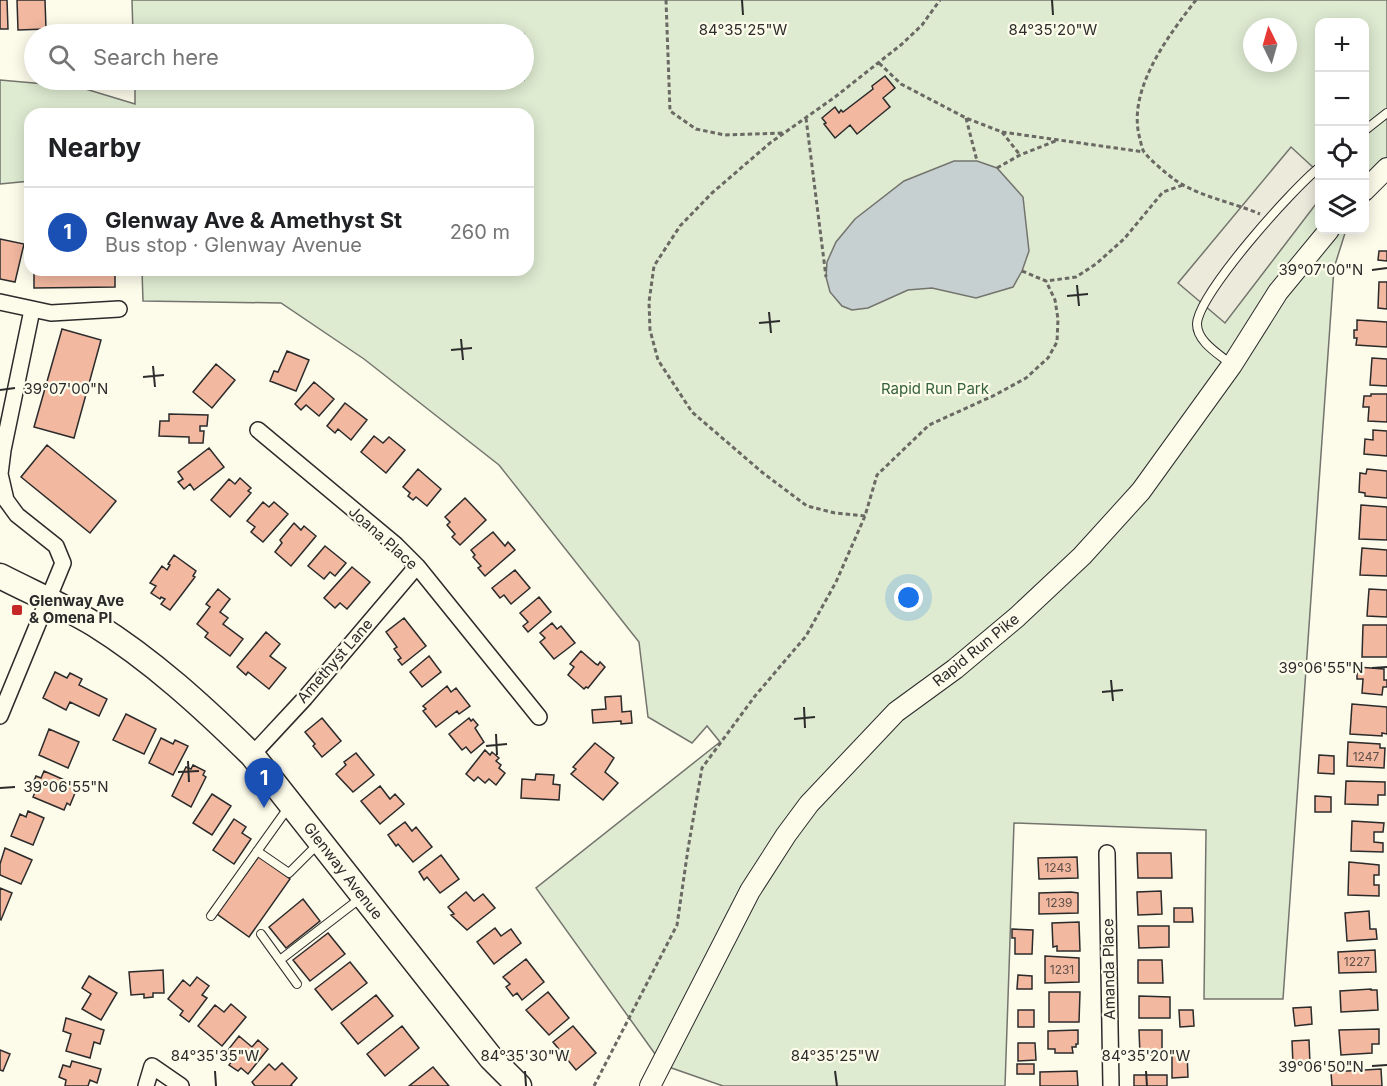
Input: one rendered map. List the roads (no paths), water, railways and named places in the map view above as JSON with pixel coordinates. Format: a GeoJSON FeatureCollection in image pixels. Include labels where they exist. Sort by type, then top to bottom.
{"type":"FeatureCollection","features":[{"type":"Feature","properties":{"kind":"main road","name":"Glenway Avenue"},"geometry":{"type":"LineString","coordinates":[[0,576],[92,623],[125,645],[212,716],[252,755],[491,1058],[519,1086]]}},
{"type":"Feature","properties":{"kind":"street"},"geometry":{"type":"LineString","coordinates":[[1369,187],[1387,168]]}},
{"type":"Feature","properties":{"kind":"street","name":"Rapid Run Pike"},"geometry":{"type":"LineString","coordinates":[[651,1086],[750,891],[809,804],[896,712],[955,669],[1017,617],[1082,556],[1141,491],[1232,365],[1278,292],[1326,234]]}},
{"type":"Feature","properties":{"kind":"street"},"geometry":{"type":"LineString","coordinates":[[0,302],[51,313],[119,309]]}},
{"type":"Feature","properties":{"kind":"street"},"geometry":{"type":"LineString","coordinates":[[0,716],[63,563],[61,554],[50,539],[17,514],[6,500],[0,474],[32,310]]}},
{"type":"Feature","properties":{"kind":"street","name":"Joana Place"},"geometry":{"type":"LineString","coordinates":[[258,430],[396,545],[417,566],[539,717]]}},
{"type":"Feature","properties":{"kind":"street","name":"Amethyst Lane"},"geometry":{"type":"LineString","coordinates":[[252,755],[305,698],[417,566]]}},
{"type":"Feature","properties":{"kind":"street","name":"Amanda Place"},"geometry":{"type":"LineString","coordinates":[[1107,853],[1111,1086]]}},
{"type":"Feature","properties":{"kind":"street"},"geometry":{"type":"LineString","coordinates":[[146,1086],[152,1066],[180,1086]]}},
{"type":"Feature","properties":{"kind":"lane"},"geometry":{"type":"LineString","coordinates":[[1369,128],[1387,113]]}},
{"type":"Feature","properties":{"kind":"lane"},"geometry":{"type":"LineString","coordinates":[[1232,365],[1201,339],[1197,324],[1203,306],[1250,239],[1315,172]]}},
{"type":"Feature","properties":{"kind":"lane"},"geometry":{"type":"LineString","coordinates":[[211,916],[290,804]]}},
{"type":"Feature","properties":{"kind":"lane"},"geometry":{"type":"LineString","coordinates":[[257,851],[289,873],[320,842]]}},
{"type":"Feature","properties":{"kind":"lane"},"geometry":{"type":"LineString","coordinates":[[280,960],[363,896]]}},
{"type":"Feature","properties":{"kind":"lane"},"geometry":{"type":"LineString","coordinates":[[261,934],[297,984]]}},
{"type":"Feature","properties":{"kind":"place","name":"Glenway Ave & Omena Pl"},"geometry":{"type":"Point","coordinates":[17,610]}},
{"type":"Feature","properties":{"kind":"place","name":"Glenway Ave & Amethyst St"},"geometry":{"type":"Point","coordinates":[264,808]}},
{"type":"Feature","properties":{"kind":"park label","name":"Rapid Run Park"},"geometry":{"type":"Point","coordinates":[935,389]}}]}
